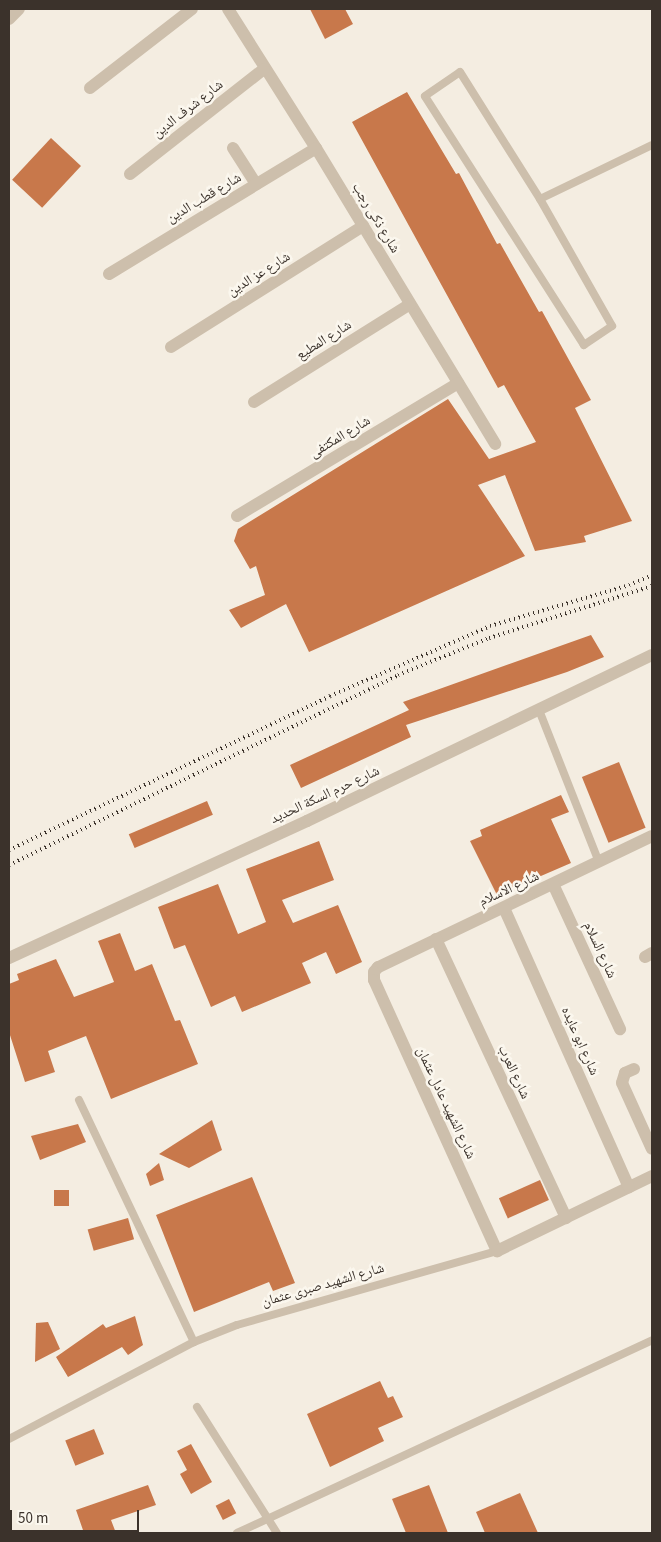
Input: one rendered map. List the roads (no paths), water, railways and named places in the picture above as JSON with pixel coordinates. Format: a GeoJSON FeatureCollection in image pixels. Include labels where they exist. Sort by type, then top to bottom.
{"type":"FeatureCollection","features":[{"type":"Feature","properties":{"kind":"street"},"geometry":{"type":"LineString","coordinates":[[9,20],[20,9]]}},
{"type":"Feature","properties":{"kind":"street"},"geometry":{"type":"LineString","coordinates":[[90,88],[192,9]]}},
{"type":"Feature","properties":{"kind":"street","name":"شارع ذكى رجب"},"geometry":{"type":"LineString","coordinates":[[228,9],[264,69],[316,148],[495,444]]}},
{"type":"Feature","properties":{"kind":"street","name":"شارع شرف الدين"},"geometry":{"type":"LineString","coordinates":[[130,174],[264,69]]}},
{"type":"Feature","properties":{"kind":"street"},"geometry":{"type":"LineString","coordinates":[[233,148],[256,184]]}},
{"type":"Feature","properties":{"kind":"street","name":"شارع قطب الدين"},"geometry":{"type":"LineString","coordinates":[[108,274],[316,148]]}},
{"type":"Feature","properties":{"kind":"street","name":"شارع عز الدين"},"geometry":{"type":"LineString","coordinates":[[171,347],[363,226]]}},
{"type":"Feature","properties":{"kind":"street","name":"شارع المطيع"},"geometry":{"type":"LineString","coordinates":[[254,402],[410,304]]}},
{"type":"Feature","properties":{"kind":"street","name":"شارع المكتفى"},"geometry":{"type":"LineString","coordinates":[[237,516],[458,383]]}},
{"type":"Feature","properties":{"kind":"street","name":"شارع حرم السكة الحديد"},"geometry":{"type":"LineString","coordinates":[[9,958],[298,825],[652,655]]}},
{"type":"Feature","properties":{"kind":"street","name":"شارع الاسلام"},"geometry":{"type":"LineString","coordinates":[[378,966],[504,908],[652,836]]}},
{"type":"Feature","properties":{"kind":"street","name":"شارع السلام"},"geometry":{"type":"LineString","coordinates":[[553,884],[620,1029]]}},
{"type":"Feature","properties":{"kind":"street","name":"شارع ابو عايده"},"geometry":{"type":"LineString","coordinates":[[504,908],[629,1187]]}},
{"type":"Feature","properties":{"kind":"street","name":"شارع العرب"},"geometry":{"type":"LineString","coordinates":[[436,939],[566,1218]]}},
{"type":"Feature","properties":{"kind":"street","name":"شارع الشهيد عادل عثمان"},"geometry":{"type":"LineString","coordinates":[[378,966],[374,972],[374,980],[497,1251]]}},
{"type":"Feature","properties":{"kind":"street"},"geometry":{"type":"LineString","coordinates":[[634,1069],[625,1073],[622,1083],[652,1149]]}},
{"type":"Feature","properties":{"kind":"street","name":"شارع الشهيد صبرى عثمان"},"geometry":{"type":"LineString","coordinates":[[497,1251],[652,1176]]}},
{"type":"Feature","properties":{"kind":"lane"},"geometry":{"type":"LineString","coordinates":[[460,72],[540,199],[612,326],[584,345],[425,96],[460,72]]}},
{"type":"Feature","properties":{"kind":"lane"},"geometry":{"type":"LineString","coordinates":[[540,199],[652,145]]}},
{"type":"Feature","properties":{"kind":"lane"},"geometry":{"type":"LineString","coordinates":[[539,710],[599,862]]}},
{"type":"Feature","properties":{"kind":"lane"},"geometry":{"type":"LineString","coordinates":[[80,1100],[194,1342]]}},
{"type":"Feature","properties":{"kind":"lane","name":"شارع الشهيد صبرى عثمان"},"geometry":{"type":"LineString","coordinates":[[9,1439],[194,1342],[238,1325],[497,1251]]}},
{"type":"Feature","properties":{"kind":"lane"},"geometry":{"type":"LineString","coordinates":[[237,1533],[269,1520],[652,1340]]}},
{"type":"Feature","properties":{"kind":"lane"},"geometry":{"type":"LineString","coordinates":[[197,1407],[277,1533]]}},
{"type":"Feature","properties":{"kind":"railway"},"geometry":{"type":"LineString","coordinates":[[9,850],[330,696],[490,626],[629,585],[652,575]]}},
{"type":"Feature","properties":{"kind":"railway"},"geometry":{"type":"LineString","coordinates":[[9,865],[398,675],[489,638],[652,586]]}}]}
